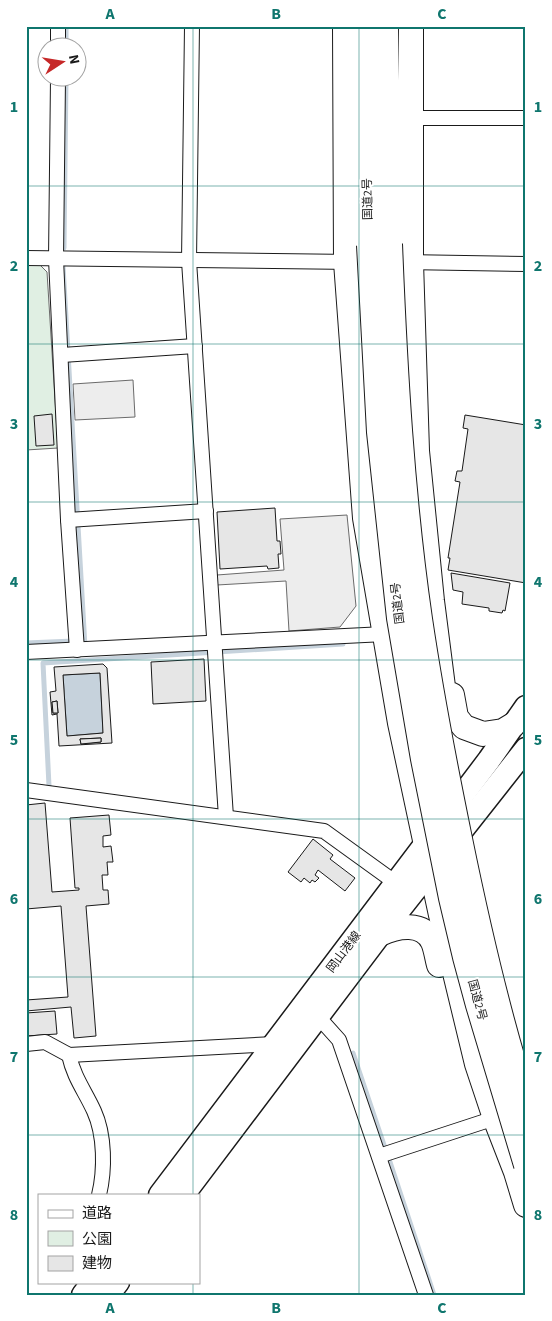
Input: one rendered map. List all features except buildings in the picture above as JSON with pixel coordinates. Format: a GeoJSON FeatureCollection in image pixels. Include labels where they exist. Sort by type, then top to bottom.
{"type":"FeatureCollection","features":[{"type":"Feature","properties":{"kind":"highway"},"geometry":{"type":"LineString","coordinates":[[345,26],[346,262],[365,518],[400,723],[425,844],[477,1064],[495,1118],[521,1169]]}},
{"type":"Feature","properties":{"kind":"highway","name":"国道2号"},"geometry":{"type":"LineString","coordinates":[[365,26],[379,244],[422,627],[442,752],[471,894],[502,1022],[526,1102]]}},
{"type":"Feature","properties":{"kind":"highway","name":"国道2号"},"geometry":{"type":"LineString","coordinates":[[386,26],[379,244],[379,432],[399,618],[420,740],[451,898],[521,1169]]}},
{"type":"Feature","properties":{"kind":"highway"},"geometry":{"type":"LineString","coordinates":[[411,26],[411,262],[417,451],[432,601],[448,724],[462,794],[449,846],[510,1114],[526,1205]]}},
{"type":"Feature","properties":{"kind":"highway"},"geometry":{"type":"LineString","coordinates":[[432,601],[441,624],[456,717],[464,727],[484,734],[503,731],[519,716]]}},
{"type":"Feature","properties":{"kind":"highway"},"geometry":{"type":"LineString","coordinates":[[457,819],[496,949],[526,1066]]}},
{"type":"Feature","properties":{"kind":"highway"},"geometry":{"type":"LineString","coordinates":[[380,934],[391,929],[406,927],[423,931],[429,936],[433,943],[454,1026],[477,1064]]}},
{"type":"Feature","properties":{"kind":"main road"},"geometry":{"type":"LineString","coordinates":[[462,794],[519,716]]}},
{"type":"Feature","properties":{"kind":"main road","name":"岡山港線"},"geometry":{"type":"LineString","coordinates":[[184,1194],[312,1010],[396,883],[425,844],[457,819],[526,749]]}},
{"type":"Feature","properties":{"kind":"main road","name":"岡山港線"},"geometry":{"type":"LineString","coordinates":[[161,1194],[274,1044],[312,1010],[380,934],[449,846]]}},
{"type":"Feature","properties":{"kind":"main road"},"geometry":{"type":"LineString","coordinates":[[83,1295],[91,1284]]}},
{"type":"Feature","properties":{"kind":"main road"},"geometry":{"type":"LineString","coordinates":[[108,1295],[116,1284]]}},
{"type":"Feature","properties":{"kind":"street"},"geometry":{"type":"LineString","coordinates":[[192,26],[189,261],[226,817]]}},
{"type":"Feature","properties":{"kind":"street"},"geometry":{"type":"LineString","coordinates":[[58,88],[56,259],[66,355],[80,646]]}},
{"type":"Feature","properties":{"kind":"street"},"geometry":{"type":"LineString","coordinates":[[410,118],[526,118]]}},
{"type":"Feature","properties":{"kind":"street"},"geometry":{"type":"LineString","coordinates":[[26,258],[526,264]]}},
{"type":"Feature","properties":{"kind":"street"},"geometry":{"type":"LineString","coordinates":[[66,355],[195,346]]}},
{"type":"Feature","properties":{"kind":"street"},"geometry":{"type":"LineString","coordinates":[[75,520],[206,511]]}},
{"type":"Feature","properties":{"kind":"street"},"geometry":{"type":"LineString","coordinates":[[27,653],[80,646],[216,650],[385,634]]}},
{"type":"Feature","properties":{"kind":"street"},"geometry":{"type":"LineString","coordinates":[[26,790],[324,831],[396,883]]}},
{"type":"Feature","properties":{"kind":"street"},"geometry":{"type":"LineString","coordinates":[[312,1010],[339,1040],[426,1295]]}},
{"type":"Feature","properties":{"kind":"street"},"geometry":{"type":"LineString","coordinates":[[26,1044],[45,1042],[69,1055],[274,1044]]}},
{"type":"Feature","properties":{"kind":"street"},"geometry":{"type":"LineString","coordinates":[[69,1055],[72,1071],[95,1113],[102,1147],[104,1174],[100,1194]]}},
{"type":"Feature","properties":{"kind":"street"},"geometry":{"type":"LineString","coordinates":[[379,1156],[495,1118]]}},
{"type":"Feature","properties":{"kind":"green space"},"geometry":{"type":"Polygon","coordinates":[[[26,264],[40,265],[47,272],[58,448],[26,450],[26,264]]]}},
{"type":"Feature","properties":{"kind":"shaded area"},"geometry":{"type":"Polygon","coordinates":[[[133,380],[135,417],[75,420],[73,384],[133,380]]]}},
{"type":"Feature","properties":{"kind":"shaded area"},"geometry":{"type":"Polygon","coordinates":[[[347,515],[356,606],[340,627],[289,631],[286,581],[217,585],[217,575],[284,570],[280,519],[347,515]]]}},
{"type":"Feature","properties":{"kind":"shaded area"},"geometry":{"type":"Polygon","coordinates":[[[100,673],[103,733],[67,736],[63,675],[100,673]]]}},
{"type":"Feature","properties":{"kind":"waterway"},"geometry":{"type":"LineString","coordinates":[[66,26],[66,38]]}},
{"type":"Feature","properties":{"kind":"waterway"},"geometry":{"type":"LineString","coordinates":[[64,248],[66,88]]}},
{"type":"Feature","properties":{"kind":"waterway"},"geometry":{"type":"LineString","coordinates":[[63,266],[85,647]]}},
{"type":"Feature","properties":{"kind":"waterway"},"geometry":{"type":"LineString","coordinates":[[26,643],[74,641]]}},
{"type":"Feature","properties":{"kind":"waterway"},"geometry":{"type":"LineString","coordinates":[[49,786],[43,663],[343,644]]}},
{"type":"Feature","properties":{"kind":"waterway"},"geometry":{"type":"LineString","coordinates":[[353,1053],[384,1145]]}},
{"type":"Feature","properties":{"kind":"waterway"},"geometry":{"type":"LineString","coordinates":[[389,1159],[434,1295]]}}]}
